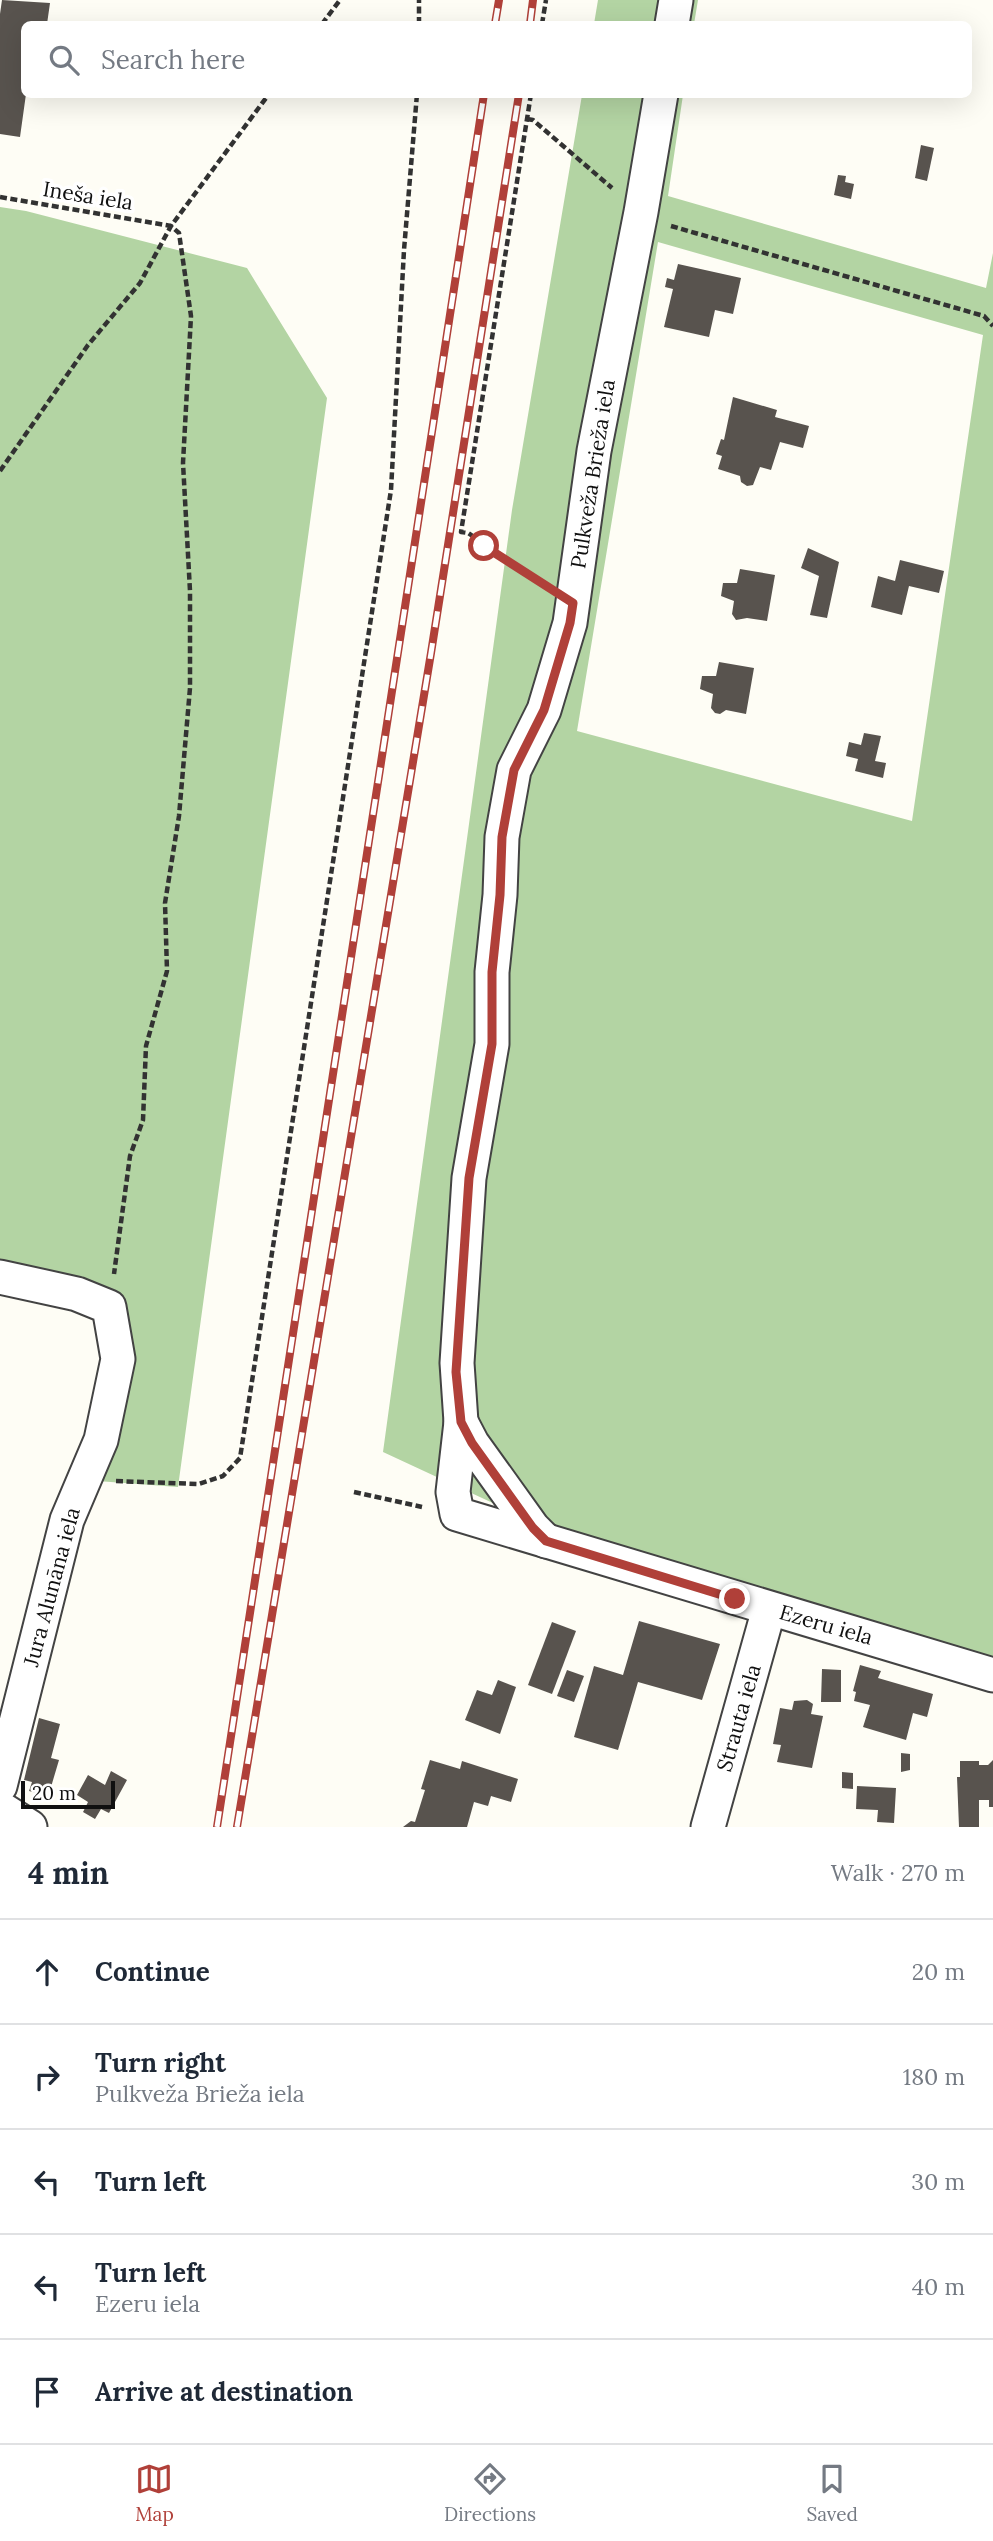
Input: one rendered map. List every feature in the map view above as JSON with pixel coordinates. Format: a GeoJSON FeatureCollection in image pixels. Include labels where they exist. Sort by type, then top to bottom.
{"type":"FeatureCollection","features":[{"type":"Feature","properties":{"kind":"street"},"geometry":{"type":"LineString","coordinates":[[672,21],[676,0]]}},
{"type":"Feature","properties":{"kind":"street","name":"Pulkveža Brieža iela"},"geometry":{"type":"LineString","coordinates":[[457,1514],[453,1492],[461,1422],[456,1372],[469,1178],[492,1044],[492,972],[500,895],[502,837],[514,770],[544,710],[570,623],[594,452],[660,98]]}},
{"type":"Feature","properties":{"kind":"street"},"geometry":{"type":"LineString","coordinates":[[0,1277],[77,1294],[109,1307]]}},
{"type":"Feature","properties":{"kind":"street","name":"Jura Alunāna iela"},"geometry":{"type":"LineString","coordinates":[[10,1813],[67,1520],[101,1440],[118,1359],[109,1307]]}},
{"type":"Feature","properties":{"kind":"street"},"geometry":{"type":"LineString","coordinates":[[461,1422],[472,1443],[533,1528],[546,1541]]}},
{"type":"Feature","properties":{"kind":"street","name":"Ezeru iela"},"geometry":{"type":"LineString","coordinates":[[457,1514],[993,1675]]}},
{"type":"Feature","properties":{"kind":"street","name":"Strauta iela"},"geometry":{"type":"LineString","coordinates":[[708,1827],[769,1609]]}},
{"type":"Feature","properties":{"kind":"path"},"geometry":{"type":"LineString","coordinates":[[324,21],[340,0]]}},
{"type":"Feature","properties":{"kind":"path"},"geometry":{"type":"LineString","coordinates":[[419,0],[419,21]]}},
{"type":"Feature","properties":{"kind":"path"},"geometry":{"type":"LineString","coordinates":[[542,21],[546,0]]}},
{"type":"Feature","properties":{"kind":"path"},"geometry":{"type":"LineString","coordinates":[[0,471],[88,345],[140,283],[171,226],[266,98]]}},
{"type":"Feature","properties":{"kind":"path"},"geometry":{"type":"LineString","coordinates":[[84,1480],[199,1484],[223,1476],[240,1458],[391,490],[404,250],[417,98]]}},
{"type":"Feature","properties":{"kind":"path"},"geometry":{"type":"LineString","coordinates":[[530,98],[461,532],[468,533],[573,603]]}},
{"type":"Feature","properties":{"kind":"path"},"geometry":{"type":"LineString","coordinates":[[527,120],[533,120],[651,220],[984,316],[993,326]]}},
{"type":"Feature","properties":{"kind":"path","name":"Ineša iela"},"geometry":{"type":"LineString","coordinates":[[0,197],[171,226]]}},
{"type":"Feature","properties":{"kind":"path"},"geometry":{"type":"LineString","coordinates":[[109,1307],[130,1156],[143,1120],[146,1046],[167,971],[164,903],[179,816],[190,688],[190,591],[183,463],[191,316],[179,233],[171,226]]}},
{"type":"Feature","properties":{"kind":"path"},"geometry":{"type":"LineString","coordinates":[[354,1492],[457,1514]]}},
{"type":"Feature","properties":{"kind":"green space"},"geometry":{"type":"Polygon","coordinates":[[[598,0],[698,0],[694,21],[594,21],[598,0]]]}},
{"type":"Feature","properties":{"kind":"green space"},"geometry":{"type":"Polygon","coordinates":[[[581,98],[683,98],[668,196],[986,288],[993,253],[993,1662],[585,1546],[383,1452],[512,510],[581,98]],[[658,242],[577,731],[912,821],[983,335],[658,242]]]}},
{"type":"Feature","properties":{"kind":"green space"},"geometry":{"type":"Polygon","coordinates":[[[0,207],[26,211],[247,268],[327,398],[178,1487],[84,1480],[109,1308],[0,1277],[0,207]]]}},
{"type":"Feature","properties":{"kind":"building"},"geometry":{"type":"Polygon","coordinates":[[[2,0],[50,3],[47,21],[21,21],[21,98],[25,98],[20,137],[0,134],[2,0]]]}},
{"type":"Feature","properties":{"kind":"building"},"geometry":{"type":"Polygon","coordinates":[[[921,145],[934,148],[927,181],[915,178],[921,145]]]}},
{"type":"Feature","properties":{"kind":"building"},"geometry":{"type":"Polygon","coordinates":[[[838,175],[846,176],[845,182],[854,184],[851,199],[834,195],[838,175]]]}},
{"type":"Feature","properties":{"kind":"building"},"geometry":{"type":"Polygon","coordinates":[[[678,264],[741,278],[733,314],[715,310],[709,337],[664,327],[673,289],[665,287],[667,278],[674,280],[678,264]]]}},
{"type":"Feature","properties":{"kind":"building"},"geometry":{"type":"Polygon","coordinates":[[[733,397],[777,410],[775,417],[809,426],[803,448],[780,442],[771,470],[760,467],[753,485],[747,486],[741,482],[740,476],[718,469],[722,456],[716,454],[721,439],[724,440],[733,397]]]}},
{"type":"Feature","properties":{"kind":"building"},"geometry":{"type":"Polygon","coordinates":[[[808,548],[839,562],[827,618],[810,615],[819,576],[801,568],[808,548]]]}},
{"type":"Feature","properties":{"kind":"building"},"geometry":{"type":"Polygon","coordinates":[[[900,560],[944,571],[939,593],[909,586],[902,615],[871,607],[878,576],[895,581],[900,560]]]}},
{"type":"Feature","properties":{"kind":"building"},"geometry":{"type":"Polygon","coordinates":[[[740,569],[775,575],[767,621],[747,618],[736,620],[732,614],[734,601],[721,596],[723,583],[737,583],[740,569]]]}},
{"type":"Feature","properties":{"kind":"building"},"geometry":{"type":"Polygon","coordinates":[[[719,662],[754,668],[746,714],[726,710],[720,714],[715,713],[711,708],[713,694],[700,689],[702,676],[716,676],[719,662]]]}},
{"type":"Feature","properties":{"kind":"building"},"geometry":{"type":"Polygon","coordinates":[[[864,733],[881,736],[875,761],[886,763],[883,778],[855,771],[858,759],[846,756],[849,742],[861,745],[864,733]]]}},
{"type":"Feature","properties":{"kind":"building"},"geometry":{"type":"Polygon","coordinates":[[[639,1621],[720,1644],[702,1700],[638,1682],[618,1750],[574,1737],[594,1666],[623,1675],[639,1621]]]}},
{"type":"Feature","properties":{"kind":"building"},"geometry":{"type":"Polygon","coordinates":[[[552,1622],[576,1631],[552,1694],[528,1685],[552,1622]]]}},
{"type":"Feature","properties":{"kind":"building"},"geometry":{"type":"Polygon","coordinates":[[[860,1665],[881,1671],[878,1678],[933,1694],[927,1717],[913,1713],[906,1740],[863,1727],[870,1705],[854,1701],[856,1692],[853,1691],[860,1665]]]}},
{"type":"Feature","properties":{"kind":"building"},"geometry":{"type":"Polygon","coordinates":[[[822,1669],[841,1670],[841,1702],[821,1702],[822,1669]]]}},
{"type":"Feature","properties":{"kind":"building"},"geometry":{"type":"Polygon","coordinates":[[[567,1670],[584,1676],[574,1702],[557,1696],[567,1670]]]}},
{"type":"Feature","properties":{"kind":"building"},"geometry":{"type":"Polygon","coordinates":[[[498,1680],[516,1687],[500,1734],[465,1720],[477,1690],[492,1695],[498,1680]]]}},
{"type":"Feature","properties":{"kind":"building"},"geometry":{"type":"Polygon","coordinates":[[[807,1700],[813,1704],[811,1714],[823,1716],[812,1768],[777,1762],[781,1745],[773,1744],[780,1708],[792,1710],[794,1701],[807,1700]]]}},
{"type":"Feature","properties":{"kind":"building"},"geometry":{"type":"Polygon","coordinates":[[[39,1718],[60,1724],[51,1758],[59,1760],[51,1787],[44,1785],[41,1794],[29,1791],[32,1782],[24,1780],[39,1718]]]}},
{"type":"Feature","properties":{"kind":"building"},"geometry":{"type":"Polygon","coordinates":[[[901,1753],[910,1754],[910,1770],[901,1772],[901,1753]]]}},
{"type":"Feature","properties":{"kind":"building"},"geometry":{"type":"Polygon","coordinates":[[[430,1760],[460,1769],[462,1761],[518,1779],[511,1802],[491,1796],[488,1806],[474,1802],[467,1827],[403,1827],[411,1821],[415,1822],[425,1790],[421,1789],[430,1760]]]}},
{"type":"Feature","properties":{"kind":"building"},"geometry":{"type":"Polygon","coordinates":[[[993,1760],[993,1807],[989,1807],[989,1800],[979,1800],[979,1827],[959,1827],[957,1777],[960,1777],[960,1761],[979,1761],[979,1765],[988,1765],[993,1760]]]}},
{"type":"Feature","properties":{"kind":"building"},"geometry":{"type":"Polygon","coordinates":[[[111,1771],[127,1780],[109,1813],[101,1809],[95,1819],[83,1812],[88,1802],[77,1795],[88,1775],[105,1785],[111,1771]]]}},
{"type":"Feature","properties":{"kind":"building"},"geometry":{"type":"Polygon","coordinates":[[[842,1772],[853,1773],[853,1789],[842,1788],[842,1772]]]}},
{"type":"Feature","properties":{"kind":"building"},"geometry":{"type":"Polygon","coordinates":[[[857,1786],[896,1788],[894,1823],[877,1822],[878,1810],[856,1809],[857,1786]]]}},
{"type":"Feature","properties":{"kind":"railway"},"geometry":{"type":"LineString","coordinates":[[496,21],[499,0]]}},
{"type":"Feature","properties":{"kind":"railway"},"geometry":{"type":"LineString","coordinates":[[530,21],[533,0]]}},
{"type":"Feature","properties":{"kind":"railway"},"geometry":{"type":"LineString","coordinates":[[217,1827],[483,98]]}},
{"type":"Feature","properties":{"kind":"railway"},"geometry":{"type":"LineString","coordinates":[[237,1827],[431,653],[518,98]]}},
{"type":"Feature","properties":{"kind":"route"},"geometry":{"type":"LineString","coordinates":[[484,546],[573,603],[570,623],[544,710],[514,770],[502,837],[500,895],[492,972],[492,1044],[469,1178],[456,1372],[461,1422],[472,1443],[533,1528],[546,1541],[735,1599]]}}]}
